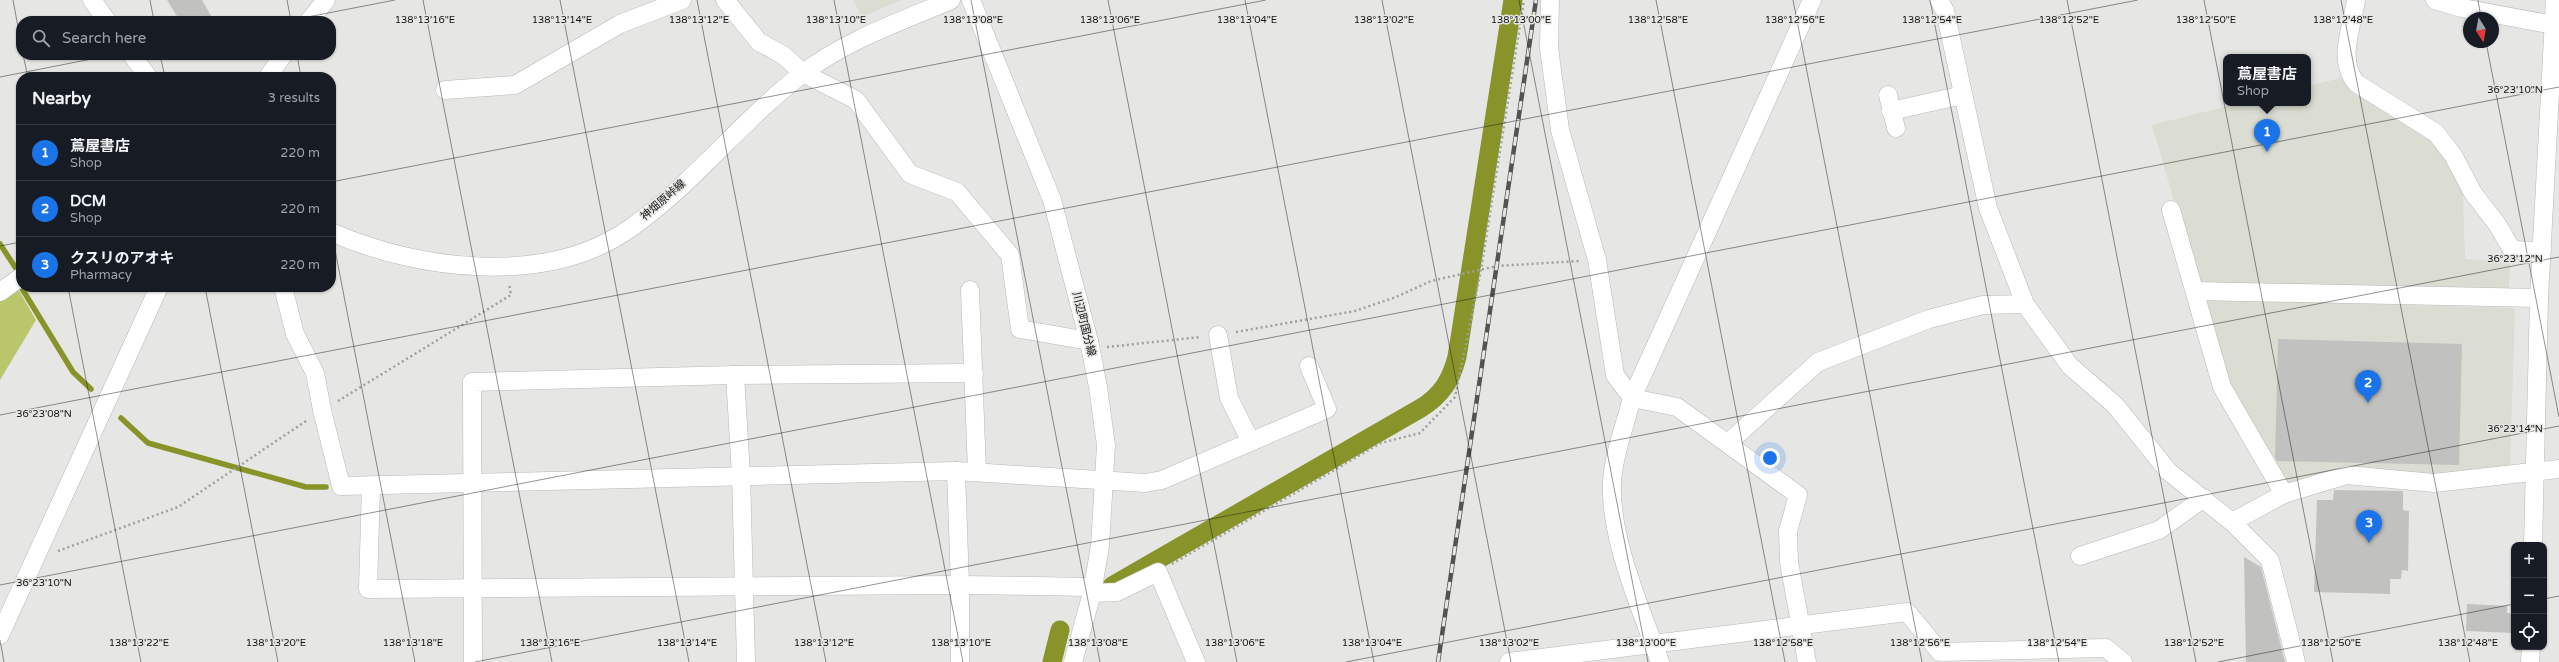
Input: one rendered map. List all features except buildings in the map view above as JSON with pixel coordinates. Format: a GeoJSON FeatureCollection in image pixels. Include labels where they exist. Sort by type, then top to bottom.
{"type":"FeatureCollection","features":[{"type":"Feature","properties":{"kind":"street"},"geometry":{"type":"LineString","coordinates":[[92,0],[103,16]]}},
{"type":"Feature","properties":{"kind":"street"},"geometry":{"type":"LineString","coordinates":[[313,16],[326,0]]}},
{"type":"Feature","properties":{"kind":"street"},"geometry":{"type":"LineString","coordinates":[[445,90],[515,85],[620,24],[682,0]]}},
{"type":"Feature","properties":{"kind":"street"},"geometry":{"type":"LineString","coordinates":[[725,0],[759,42],[783,55],[803,73],[856,100],[910,174],[957,192],[1010,255],[1020,329],[1089,341]]}},
{"type":"Feature","properties":{"kind":"street","name":"神畑原峠線"},"geometry":{"type":"LineString","coordinates":[[336,234],[350,240],[410,257],[463,267],[507,267],[538,263],[599,246],[632,228],[704,163],[751,117],[803,73],[868,35],[951,0]]}},
{"type":"Feature","properties":{"kind":"street","name":"川辺町国分線"},"geometry":{"type":"LineString","coordinates":[[971,0],[1052,200],[1089,341],[1106,445],[1100,546],[1093,590],[1073,662]]}},
{"type":"Feature","properties":{"kind":"street"},"geometry":{"type":"LineString","coordinates":[[1550,0],[1549,48],[1560,130],[1597,260],[1615,375],[1632,398],[1677,407],[1798,495],[1788,531],[1789,562],[1799,625],[1807,662]]}},
{"type":"Feature","properties":{"kind":"street"},"geometry":{"type":"LineString","coordinates":[[1660,662],[1621,545],[1612,499],[1616,460],[1632,398],[1812,0]]}},
{"type":"Feature","properties":{"kind":"street"},"geometry":{"type":"LineString","coordinates":[[1939,0],[1944,11],[1988,208],[2025,304],[2070,366],[2115,405],[2168,471],[2204,498],[2232,522],[2270,560],[2296,662]]}},
{"type":"Feature","properties":{"kind":"street"},"geometry":{"type":"LineString","coordinates":[[2356,0],[2345,53],[2350,75],[2356,83],[2436,133],[2453,155],[2473,193],[2496,224],[2512,250],[2542,251]]}},
{"type":"Feature","properties":{"kind":"street"},"geometry":{"type":"LineString","coordinates":[[2435,0],[2462,8],[2554,25]]}},
{"type":"Feature","properties":{"kind":"street"},"geometry":{"type":"LineString","coordinates":[[2533,542],[2540,298],[2555,0]]}},
{"type":"Feature","properties":{"kind":"street"},"geometry":{"type":"LineString","coordinates":[[136,60],[144,72]]}},
{"type":"Feature","properties":{"kind":"street"},"geometry":{"type":"LineString","coordinates":[[271,72],[280,60]]}},
{"type":"Feature","properties":{"kind":"street"},"geometry":{"type":"LineString","coordinates":[[1892,111],[1963,95]]}},
{"type":"Feature","properties":{"kind":"street"},"geometry":{"type":"LineString","coordinates":[[2171,210],[2222,387],[2284,494]]}},
{"type":"Feature","properties":{"kind":"street"},"geometry":{"type":"LineString","coordinates":[[0,292],[16,281]]}},
{"type":"Feature","properties":{"kind":"street"},"geometry":{"type":"LineString","coordinates":[[970,290],[977,471]]}},
{"type":"Feature","properties":{"kind":"street"},"geometry":{"type":"LineString","coordinates":[[2195,291],[2540,298]]}},
{"type":"Feature","properties":{"kind":"street"},"geometry":{"type":"LineString","coordinates":[[0,635],[157,292]]}},
{"type":"Feature","properties":{"kind":"street"},"geometry":{"type":"LineString","coordinates":[[285,292],[290,306],[295,334],[315,373],[322,410],[341,486],[472,484],[741,475],[956,471],[977,471],[1105,482],[1145,483],[1162,480],[1250,440],[1327,409],[1309,366]]}},
{"type":"Feature","properties":{"kind":"street"},"geometry":{"type":"LineString","coordinates":[[1728,443],[1818,362],[1929,319],[1983,305],[2025,304]]}},
{"type":"Feature","properties":{"kind":"street"},"geometry":{"type":"LineString","coordinates":[[1218,335],[1229,398],[1250,440]]}},
{"type":"Feature","properties":{"kind":"street"},"geometry":{"type":"LineString","coordinates":[[473,662],[472,382],[735,375],[974,373]]}},
{"type":"Feature","properties":{"kind":"street"},"geometry":{"type":"LineString","coordinates":[[735,375],[741,475],[746,662]]}},
{"type":"Feature","properties":{"kind":"street"},"geometry":{"type":"LineString","coordinates":[[2232,522],[2284,494],[2347,475],[2434,483],[2559,469]]}},
{"type":"Feature","properties":{"kind":"street"},"geometry":{"type":"LineString","coordinates":[[956,471],[960,585],[960,662]]}},
{"type":"Feature","properties":{"kind":"street"},"geometry":{"type":"LineString","coordinates":[[371,486],[368,589],[960,585],[1118,592],[1158,572],[1196,662]]}},
{"type":"Feature","properties":{"kind":"street"},"geometry":{"type":"LineString","coordinates":[[2080,556],[2160,530],[2204,498]]}},
{"type":"Feature","properties":{"kind":"street"},"geometry":{"type":"LineString","coordinates":[[1509,662],[1654,645],[1907,612],[1940,652],[2106,648],[2123,662]]}},
{"type":"Feature","properties":{"kind":"street"},"geometry":{"type":"LineString","coordinates":[[2530,662],[2531,650]]}},
{"type":"Feature","properties":{"kind":"path"},"geometry":{"type":"LineString","coordinates":[[1158,572],[1381,443],[1420,433],[1455,397],[1481,270],[1524,0]]}},
{"type":"Feature","properties":{"kind":"path"},"geometry":{"type":"LineString","coordinates":[[1089,341],[1106,347],[1218,335],[1355,310],[1396,297],[1431,281],[1497,266],[1597,260]]}},
{"type":"Feature","properties":{"kind":"path"},"geometry":{"type":"LineString","coordinates":[[35,558],[72,547],[178,507],[322,410],[511,295],[507,267]]}},
{"type":"Feature","properties":{"kind":"shaded area"},"geometry":{"type":"Polygon","coordinates":[[[853,0],[901,0],[862,17],[853,0]]]}},
{"type":"Feature","properties":{"kind":"shaded area"},"geometry":{"type":"Polygon","coordinates":[[[2345,77],[2439,143],[2463,194],[2465,259],[2510,262],[2509,288],[2198,283],[2152,125],[2228,106],[2311,106],[2311,85],[2345,77]]]}},
{"type":"Feature","properties":{"kind":"shaded area"},"geometry":{"type":"Polygon","coordinates":[[[2203,299],[2515,308],[2510,468],[2434,478],[2353,471],[2287,489],[2225,386],[2203,299]]]}},
{"type":"Feature","properties":{"kind":"green space"},"geometry":{"type":"Polygon","coordinates":[[[16,290],[16,292],[20,292],[36,320],[0,380],[0,302],[16,290]]]}},
{"type":"Feature","properties":{"kind":"waterway"},"geometry":{"type":"LineString","coordinates":[[1112,586],[1421,408],[1435,398],[1445,386],[1452,373],[1457,357],[1513,0]]}},
{"type":"Feature","properties":{"kind":"waterway"},"geometry":{"type":"LineString","coordinates":[[0,244],[16,268]]}},
{"type":"Feature","properties":{"kind":"waterway"},"geometry":{"type":"LineString","coordinates":[[24,292],[73,372],[91,389]]}},
{"type":"Feature","properties":{"kind":"waterway"},"geometry":{"type":"LineString","coordinates":[[121,418],[148,443],[306,487],[326,487]]}},
{"type":"Feature","properties":{"kind":"waterway"},"geometry":{"type":"LineString","coordinates":[[1052,662],[1060,630]]}},
{"type":"Feature","properties":{"kind":"railway"},"geometry":{"type":"LineString","coordinates":[[1438,662],[1536,0]]}},
{"type":"Feature","properties":{"kind":"place","name":"蔦屋書店"},"geometry":{"type":"Point","coordinates":[2267,152]}},
{"type":"Feature","properties":{"kind":"place","name":"DCM"},"geometry":{"type":"Point","coordinates":[2368,403]}},
{"type":"Feature","properties":{"kind":"place","name":"クスリのアオキ"},"geometry":{"type":"Point","coordinates":[2369,543]}}]}
